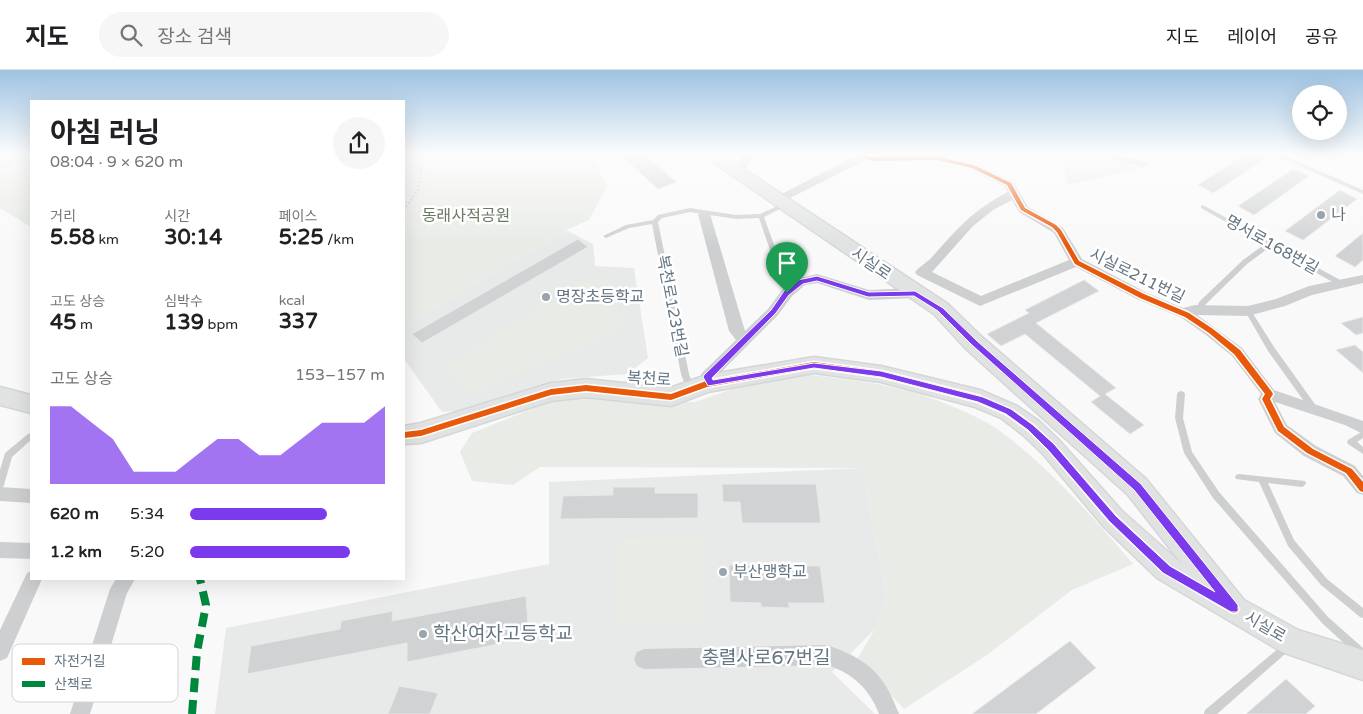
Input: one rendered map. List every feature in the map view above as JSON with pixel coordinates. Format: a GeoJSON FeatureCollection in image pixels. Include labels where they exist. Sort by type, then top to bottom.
{"type":"FeatureCollection","features":[{"type":"Feature","properties":{"kind":"street","name":"시실로"},"geometry":{"type":"LineString","coordinates":[[762,184],[780,202],[940,310],[974,343],[1137,487],[1234,609],[1292,642],[1363,665]]}},
{"type":"Feature","properties":{"kind":"street"},"geometry":{"type":"LineString","coordinates":[[780,202],[812,184]]}},
{"type":"Feature","properties":{"kind":"street","name":"시실로211번길"},"geometry":{"type":"LineString","coordinates":[[1009,184],[1023,209],[1054,226],[1065,239],[1077,262],[1142,296],[1182,313],[1211,331],[1237,352],[1269,394],[1266,399],[1281,429],[1310,451],[1348,471],[1363,488]]}},
{"type":"Feature","properties":{"kind":"street"},"geometry":{"type":"LineString","coordinates":[[1014,194],[984,209],[953,239],[942,255],[922,272],[980,301],[1077,262]]}},
{"type":"Feature","properties":{"kind":"street"},"geometry":{"type":"LineString","coordinates":[[704,214],[736,331],[745,341]]}},
{"type":"Feature","properties":{"kind":"street"},"geometry":{"type":"LineString","coordinates":[[701,387],[707,377],[745,341],[790,291],[801,282],[817,278],[868,295],[915,293]]}},
{"type":"Feature","properties":{"kind":"street","name":"명서로168번길"},"geometry":{"type":"LineString","coordinates":[[1182,313],[1248,311],[1340,283],[1363,279]]}},
{"type":"Feature","properties":{"kind":"street","name":"복천로"},"geometry":{"type":"LineString","coordinates":[[405,436],[421,433],[551,392],[586,388],[671,397],[701,387],[814,366],[881,374],[980,399],[1008,412],[1051,447],[1113,518],[1166,569],[1234,609]]}},
{"type":"Feature","properties":{"kind":"street"},"geometry":{"type":"LineString","coordinates":[[1269,394],[1363,428]]}},
{"type":"Feature","properties":{"kind":"street"},"geometry":{"type":"LineString","coordinates":[[0,396],[30,404]]}},
{"type":"Feature","properties":{"kind":"street"},"geometry":{"type":"LineString","coordinates":[[0,494],[30,496]]}},
{"type":"Feature","properties":{"kind":"street"},"geometry":{"type":"LineString","coordinates":[[0,550],[30,551]]}},
{"type":"Feature","properties":{"kind":"street"},"geometry":{"type":"LineString","coordinates":[[0,651],[33,580]]}},
{"type":"Feature","properties":{"kind":"street"},"geometry":{"type":"LineString","coordinates":[[102,644],[119,589],[125,580]]}},
{"type":"Feature","properties":{"kind":"street","name":"충렬사로67번길"},"geometry":{"type":"LineString","coordinates":[[644,659],[827,655],[848,661],[867,674],[886,705],[889,714]]}},
{"type":"Feature","properties":{"kind":"street"},"geometry":{"type":"LineString","coordinates":[[80,714],[84,702]]}},
{"type":"Feature","properties":{"kind":"lane"},"geometry":{"type":"LineString","coordinates":[[1345,184],[1363,192]]}},
{"type":"Feature","properties":{"kind":"lane"},"geometry":{"type":"LineString","coordinates":[[606,236],[628,226],[655,222],[660,216],[690,210],[704,214],[719,213],[736,217],[761,216],[780,202]]}},
{"type":"Feature","properties":{"kind":"lane","name":"명서로168번길"},"geometry":{"type":"LineString","coordinates":[[1204,207],[1340,283]]}},
{"type":"Feature","properties":{"kind":"lane"},"geometry":{"type":"LineString","coordinates":[[761,216],[785,285],[790,291]]}},
{"type":"Feature","properties":{"kind":"lane","name":"복천로123번길"},"geometry":{"type":"LineString","coordinates":[[655,222],[685,374],[701,387]]}},
{"type":"Feature","properties":{"kind":"lane"},"geometry":{"type":"LineString","coordinates":[[1203,311],[1201,304],[1245,262],[1270,244]]}},
{"type":"Feature","properties":{"kind":"lane"},"geometry":{"type":"LineString","coordinates":[[1248,311],[1271,349],[1314,409]]}},
{"type":"Feature","properties":{"kind":"lane"},"geometry":{"type":"LineString","coordinates":[[1180,394],[1179,418],[1188,453],[1216,495],[1325,620],[1363,655]]}},
{"type":"Feature","properties":{"kind":"lane"},"geometry":{"type":"LineString","coordinates":[[1363,434],[1351,442],[1363,451]]}},
{"type":"Feature","properties":{"kind":"lane"},"geometry":{"type":"LineString","coordinates":[[0,485],[8,455],[30,437]]}},
{"type":"Feature","properties":{"kind":"lane"},"geometry":{"type":"LineString","coordinates":[[1239,477],[1302,483]]}},
{"type":"Feature","properties":{"kind":"lane"},"geometry":{"type":"LineString","coordinates":[[1262,480],[1291,543],[1324,582],[1363,614]]}},
{"type":"Feature","properties":{"kind":"lane"},"geometry":{"type":"LineString","coordinates":[[1209,714],[1292,642]]}},
{"type":"Feature","properties":{"kind":"path"},"geometry":{"type":"LineString","coordinates":[[405,208],[418,190],[419,184]]}},
{"type":"Feature","properties":{"kind":"shaded area","name":"명장초등학교"},"geometry":{"type":"Polygon","coordinates":[[[566,230],[593,244],[595,266],[634,268],[648,358],[627,374],[561,379],[474,410],[442,412],[405,360],[405,325],[566,230]]]}},
{"type":"Feature","properties":{"kind":"shaded area"},"geometry":{"type":"Polygon","coordinates":[[[862,468],[887,596],[875,629],[832,672],[875,714],[215,714],[226,628],[549,564],[549,482],[862,468]]]}},
{"type":"Feature","properties":{"kind":"green space"},"geometry":{"type":"Polygon","coordinates":[[[0,184],[30,184],[30,226],[0,208],[0,184]]]}},
{"type":"Feature","properties":{"kind":"green space","name":"동래사적공원"},"geometry":{"type":"Polygon","coordinates":[[[405,184],[606,184],[607,187],[589,220],[566,230],[405,325],[405,184]]]}},
{"type":"Feature","properties":{"kind":"green space"},"geometry":{"type":"Polygon","coordinates":[[[585,277],[610,279],[625,330],[466,396],[443,366],[585,277]]]}},
{"type":"Feature","properties":{"kind":"green space"},"geometry":{"type":"Polygon","coordinates":[[[809,375],[894,387],[953,406],[996,428],[1039,463],[1088,513],[1133,564],[1072,590],[987,655],[904,709],[857,659],[875,629],[887,596],[862,468],[540,467],[513,485],[472,481],[460,452],[472,433],[562,397],[695,402],[738,387],[809,375]]]}},
{"type":"Feature","properties":{"kind":"green space"},"geometry":{"type":"Polygon","coordinates":[[[704,537],[708,626],[614,627],[618,539],[704,537]]]}},
{"type":"Feature","properties":{"kind":"building"},"geometry":{"type":"Polygon","coordinates":[[[653,184],[671,184],[658,189],[653,184]]]}},
{"type":"Feature","properties":{"kind":"building"},"geometry":{"type":"Polygon","coordinates":[[[1199,184],[1227,184],[1213,193],[1198,185],[1199,184]]]}},
{"type":"Feature","properties":{"kind":"building"},"geometry":{"type":"Polygon","coordinates":[[[1271,184],[1298,184],[1254,215],[1238,206],[1271,184]]]}},
{"type":"Feature","properties":{"kind":"building","name":"나"},"geometry":{"type":"Polygon","coordinates":[[[1340,190],[1357,199],[1303,240],[1285,231],[1340,190]]]}},
{"type":"Feature","properties":{"kind":"building"},"geometry":{"type":"Polygon","coordinates":[[[1363,233],[1363,260],[1355,267],[1335,256],[1363,233]]]}},
{"type":"Feature","properties":{"kind":"building"},"geometry":{"type":"Polygon","coordinates":[[[578,239],[588,247],[422,343],[412,334],[578,239]]]}},
{"type":"Feature","properties":{"kind":"building"},"geometry":{"type":"Polygon","coordinates":[[[1084,280],[1099,291],[1036,323],[1116,388],[1105,394],[1144,425],[1130,434],[1091,402],[1100,396],[1025,334],[1001,346],[987,334],[1029,313],[1025,310],[1084,280]]]}},
{"type":"Feature","properties":{"kind":"building"},"geometry":{"type":"Polygon","coordinates":[[[1363,317],[1363,333],[1356,335],[1341,323],[1363,317]]]}},
{"type":"Feature","properties":{"kind":"building"},"geometry":{"type":"Polygon","coordinates":[[[1355,345],[1363,352],[1363,373],[1336,350],[1355,345]]]}},
{"type":"Feature","properties":{"kind":"building"},"geometry":{"type":"Polygon","coordinates":[[[722,484],[816,484],[821,523],[742,523],[740,502],[723,502],[722,484]]]}},
{"type":"Feature","properties":{"kind":"building"},"geometry":{"type":"Polygon","coordinates":[[[613,487],[655,487],[655,493],[698,493],[698,518],[560,519],[563,496],[613,495],[613,487]]]}},
{"type":"Feature","properties":{"kind":"building"},"geometry":{"type":"Polygon","coordinates":[[[729,565],[820,566],[825,603],[788,603],[790,608],[761,607],[761,603],[730,602],[729,565]]]}},
{"type":"Feature","properties":{"kind":"building","name":"학산여자고등학교"},"geometry":{"type":"Polygon","coordinates":[[[526,596],[529,638],[407,662],[407,643],[247,674],[251,646],[340,629],[341,621],[393,611],[392,621],[526,596]]]}},
{"type":"Feature","properties":{"kind":"building"},"geometry":{"type":"Polygon","coordinates":[[[1070,641],[1096,668],[1036,714],[972,714],[1070,641]]]}},
{"type":"Feature","properties":{"kind":"building"},"geometry":{"type":"Polygon","coordinates":[[[1286,679],[1315,706],[1306,714],[1246,714],[1286,679]]]}},
{"type":"Feature","properties":{"kind":"building"},"geometry":{"type":"Polygon","coordinates":[[[399,686],[438,693],[430,714],[388,714],[399,686]]]}},
{"type":"Feature","properties":{"kind":"marked path"},"geometry":{"type":"LineString","coordinates":[[192,714],[197,652],[206,605],[200,580]]}},
{"type":"Feature","properties":{"kind":"cycle path"},"geometry":{"type":"LineString","coordinates":[[1009,184],[1023,209],[1054,226],[1059,231],[1077,262],[1142,296],[1187,315],[1237,352],[1269,394],[1266,399],[1281,429],[1310,451],[1349,471],[1363,488]]}},
{"type":"Feature","properties":{"kind":"cycle path"},"geometry":{"type":"LineString","coordinates":[[405,435],[421,433],[551,392],[586,388],[671,397],[706,384],[814,365],[881,374],[980,399],[1009,412],[1031,428],[1051,447],[1113,519],[1166,569],[1234,609]]}},
{"type":"Feature","properties":{"kind":"place","name":"나"},"geometry":{"type":"Point","coordinates":[1321,215]}},
{"type":"Feature","properties":{"kind":"place","name":"명장초등학교"},"geometry":{"type":"Point","coordinates":[546,297]}},
{"type":"Feature","properties":{"kind":"place","name":"부산맹학교"},"geometry":{"type":"Point","coordinates":[723,572]}},
{"type":"Feature","properties":{"kind":"place","name":"학산여자고등학교"},"geometry":{"type":"Point","coordinates":[423,634]}},
{"type":"Feature","properties":{"kind":"route"},"geometry":{"type":"LineString","coordinates":[[817,278],[840,284],[868,295],[915,293],[940,310],[974,343],[1137,487],[1234,609],[1166,569],[1113,518],[1051,447],[1008,412],[980,399],[881,374],[814,366],[711,384],[707,377],[773,312],[787,293],[801,282],[817,278]]}}]}
